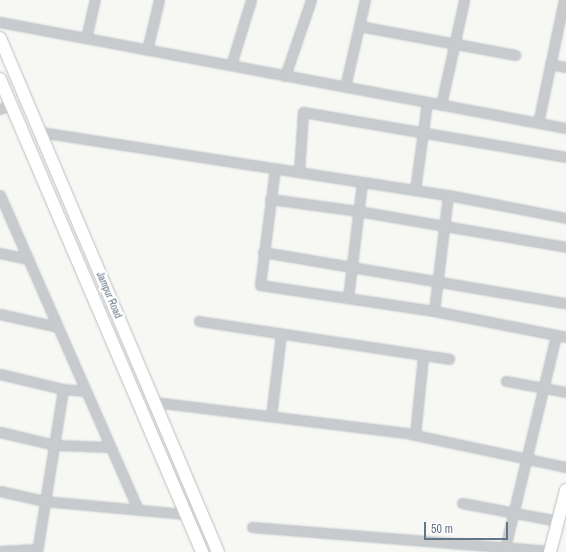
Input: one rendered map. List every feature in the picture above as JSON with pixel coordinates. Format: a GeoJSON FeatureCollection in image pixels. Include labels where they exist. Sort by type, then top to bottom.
{"type":"FeatureCollection","features":[{"type":"Feature","properties":{"kind":"main road","name":"Jampur Road"},"geometry":{"type":"LineString","coordinates":[[0,38],[218,552]]}},
{"type":"Feature","properties":{"kind":"main road","name":"Jampur Road"},"geometry":{"type":"LineString","coordinates":[[0,79],[5,107],[202,552]]}},
{"type":"Feature","properties":{"kind":"main road"},"geometry":{"type":"LineString","coordinates":[[550,552],[566,490]]}},
{"type":"Feature","properties":{"kind":"street"},"geometry":{"type":"LineString","coordinates":[[86,38],[95,0]]}},
{"type":"Feature","properties":{"kind":"street"},"geometry":{"type":"LineString","coordinates":[[148,50],[159,0]]}},
{"type":"Feature","properties":{"kind":"street"},"geometry":{"type":"LineString","coordinates":[[231,65],[251,0]]}},
{"type":"Feature","properties":{"kind":"street"},"geometry":{"type":"LineString","coordinates":[[285,76],[311,0]]}},
{"type":"Feature","properties":{"kind":"street"},"geometry":{"type":"LineString","coordinates":[[345,87],[366,0]]}},
{"type":"Feature","properties":{"kind":"street"},"geometry":{"type":"LineString","coordinates":[[441,105],[464,0]]}},
{"type":"Feature","properties":{"kind":"street"},"geometry":{"type":"LineString","coordinates":[[538,123],[562,1]]}},
{"type":"Feature","properties":{"kind":"street"},"geometry":{"type":"LineString","coordinates":[[0,22],[566,128]]}},
{"type":"Feature","properties":{"kind":"street"},"geometry":{"type":"LineString","coordinates":[[359,26],[454,45],[515,55]]}},
{"type":"Feature","properties":{"kind":"street"},"geometry":{"type":"LineString","coordinates":[[550,64],[566,67]]}},
{"type":"Feature","properties":{"kind":"street"},"geometry":{"type":"LineString","coordinates":[[415,190],[427,102]]}},
{"type":"Feature","properties":{"kind":"street"},"geometry":{"type":"LineString","coordinates":[[299,172],[303,112],[422,134],[566,157]]}},
{"type":"Feature","properties":{"kind":"street"},"geometry":{"type":"LineString","coordinates":[[40,132],[448,195],[566,218]]}},
{"type":"Feature","properties":{"kind":"street"},"geometry":{"type":"LineString","coordinates":[[275,168],[263,252],[260,285],[434,311],[566,337]]}},
{"type":"Feature","properties":{"kind":"street"},"geometry":{"type":"LineString","coordinates":[[348,298],[362,182]]}},
{"type":"Feature","properties":{"kind":"street"},"geometry":{"type":"LineString","coordinates":[[0,195],[138,510]]}},
{"type":"Feature","properties":{"kind":"street"},"geometry":{"type":"LineString","coordinates":[[434,311],[448,195]]}},
{"type":"Feature","properties":{"kind":"street"},"geometry":{"type":"LineString","coordinates":[[270,199],[445,225],[566,247]]}},
{"type":"Feature","properties":{"kind":"street"},"geometry":{"type":"LineString","coordinates":[[263,252],[566,302]]}},
{"type":"Feature","properties":{"kind":"street"},"geometry":{"type":"LineString","coordinates":[[0,253],[28,259]]}},
{"type":"Feature","properties":{"kind":"street"},"geometry":{"type":"LineString","coordinates":[[0,314],[58,327]]}},
{"type":"Feature","properties":{"kind":"street"},"geometry":{"type":"LineString","coordinates":[[199,321],[449,359]]}},
{"type":"Feature","properties":{"kind":"street"},"geometry":{"type":"LineString","coordinates":[[271,416],[281,334]]}},
{"type":"Feature","properties":{"kind":"street"},"geometry":{"type":"LineString","coordinates":[[504,550],[514,514],[556,335]]}},
{"type":"Feature","properties":{"kind":"street"},"geometry":{"type":"LineString","coordinates":[[415,434],[423,356]]}},
{"type":"Feature","properties":{"kind":"street"},"geometry":{"type":"LineString","coordinates":[[0,374],[63,389],[86,391]]}},
{"type":"Feature","properties":{"kind":"street"},"geometry":{"type":"LineString","coordinates":[[506,381],[566,392]]}},
{"type":"Feature","properties":{"kind":"street"},"geometry":{"type":"LineString","coordinates":[[0,552],[37,551],[44,501],[56,445],[63,389]]}},
{"type":"Feature","properties":{"kind":"street"},"geometry":{"type":"LineString","coordinates":[[154,402],[415,434],[566,467]]}},
{"type":"Feature","properties":{"kind":"street"},"geometry":{"type":"LineString","coordinates":[[0,432],[56,445],[110,447]]}},
{"type":"Feature","properties":{"kind":"street"},"geometry":{"type":"LineString","coordinates":[[0,491],[44,501],[185,514]]}},
{"type":"Feature","properties":{"kind":"street"},"geometry":{"type":"LineString","coordinates":[[462,503],[514,514],[558,521]]}},
{"type":"Feature","properties":{"kind":"street"},"geometry":{"type":"LineString","coordinates":[[252,527],[504,550],[550,552]]}}]}
